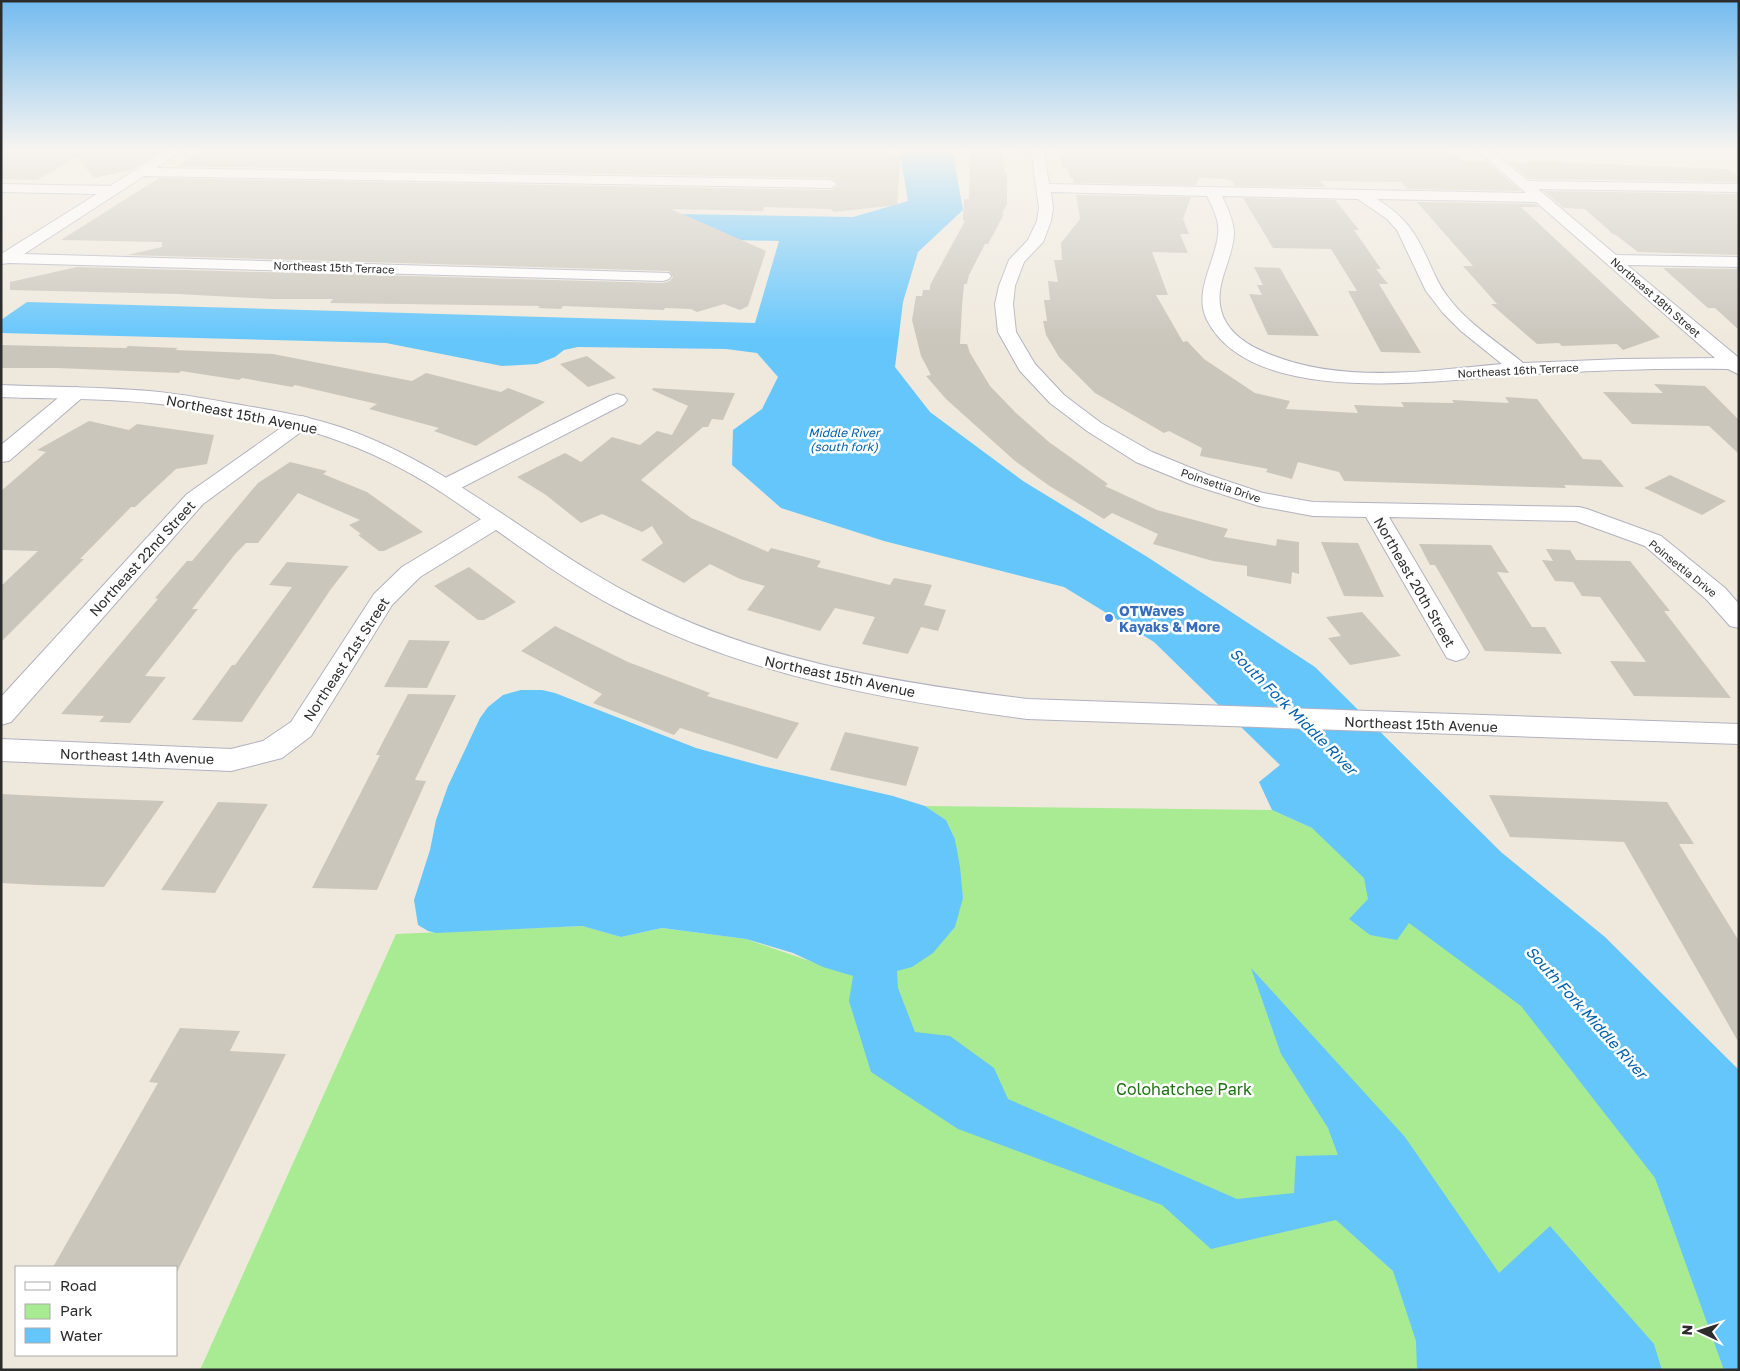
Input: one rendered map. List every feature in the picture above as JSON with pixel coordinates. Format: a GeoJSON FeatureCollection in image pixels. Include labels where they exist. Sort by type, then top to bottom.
{"type":"FeatureCollection","features":[{"type":"Feature","properties":{"kind":"street"},"geometry":{"type":"LineString","coordinates":[[4,260],[79,212]]}},
{"type":"Feature","properties":{"kind":"street","name":"Poinsettia Drive"},"geometry":{"type":"LineString","coordinates":[[1045,212],[1044,221],[1035,242],[1017,260],[1007,286],[1004,304],[1007,332],[1026,367],[1057,399],[1094,427],[1144,457],[1198,479],[1259,499],[1313,509],[1374,512],[1579,514],[1653,541],[1716,594],[1739,620]]}},
{"type":"Feature","properties":{"kind":"street","name":"Northeast 16th Terrace"},"geometry":{"type":"LineString","coordinates":[[1222,212],[1226,234],[1223,252],[1210,292],[1215,317],[1229,339],[1255,355],[1297,370],[1330,376],[1379,379],[1518,369],[1672,362],[1737,365]]}},
{"type":"Feature","properties":{"kind":"street"},"geometry":{"type":"LineString","coordinates":[[1386,212],[1397,220],[1408,236],[1428,281],[1441,301],[1456,317],[1518,369]]}},
{"type":"Feature","properties":{"kind":"street","name":"Northeast 18th Street"},"geometry":{"type":"LineString","coordinates":[[1555,212],[1737,365]]}},
{"type":"Feature","properties":{"kind":"street","name":"Northeast 15th Terrace"},"geometry":{"type":"LineString","coordinates":[[4,260],[663,276]]}},
{"type":"Feature","properties":{"kind":"street"},"geometry":{"type":"LineString","coordinates":[[1612,260],[1739,262]]}},
{"type":"Feature","properties":{"kind":"street","name":"Northeast 15th Avenue"},"geometry":{"type":"LineString","coordinates":[[1,391],[150,397],[210,405],[302,422],[337,433],[390,454],[447,486],[561,564],[623,601],[685,630],[753,656],[824,675],[949,699],[1027,709],[1739,734]]}},
{"type":"Feature","properties":{"kind":"street"},"geometry":{"type":"LineString","coordinates":[[1,456],[76,393]]}},
{"type":"Feature","properties":{"kind":"street"},"geometry":{"type":"LineString","coordinates":[[447,486],[616,400]]}},
{"type":"Feature","properties":{"kind":"street","name":"Northeast 22nd Street"},"geometry":{"type":"LineString","coordinates":[[1,715],[195,499],[302,422]]}},
{"type":"Feature","properties":{"kind":"street","name":"Northeast 20th Street"},"geometry":{"type":"LineString","coordinates":[[1374,512],[1456,652]]}},
{"type":"Feature","properties":{"kind":"street","name":"Northeast 21st Street"},"geometry":{"type":"LineString","coordinates":[[272,750],[301,729],[383,600],[411,572],[496,520]]}},
{"type":"Feature","properties":{"kind":"street","name":"Northeast 14th Avenue"},"geometry":{"type":"LineString","coordinates":[[1,750],[231,760],[272,750]]}},
{"type":"Feature","properties":{"kind":"green space","name":"Colohatchee Park"},"geometry":{"type":"Polygon","coordinates":[[[925,806],[1272,810],[1312,828],[1564,1032],[1702,1185],[1739,1370],[200,1370],[396,934],[582,926],[621,937],[662,928],[746,939],[853,976],[963,898],[955,839],[946,820],[925,806]]]}},
{"type":"Feature","properties":{"kind":"water","name":"Middle River (south fork)"},"geometry":{"type":"Polygon","coordinates":[[[159,212],[567,212],[853,217],[870,212],[961,212],[918,252],[903,302],[895,367],[930,412],[1023,481],[1149,558],[1315,667],[1501,852],[1605,937],[1739,1070],[1739,1370],[1724,1370],[1655,1178],[1521,1006],[1409,923],[1397,940],[1370,935],[1349,919],[1368,899],[1364,878],[1312,828],[1272,810],[1259,782],[1280,765],[1154,642],[1064,587],[884,541],[781,508],[732,465],[733,430],[762,409],[778,377],[757,353],[726,349],[578,347],[564,350],[555,357],[537,364],[502,366],[386,343],[1,333],[1,320],[27,302],[755,323],[779,241],[138,226],[159,212]]]}},
{"type":"Feature","properties":{"kind":"water"},"geometry":{"type":"Polygon","coordinates":[[[521,690],[542,690],[555,693],[696,748],[762,766],[893,796],[925,806],[946,820],[955,839],[963,898],[955,927],[933,953],[912,967],[897,971],[898,988],[915,1032],[950,1036],[994,1068],[1008,1099],[1237,1199],[1294,1193],[1296,1156],[1338,1155],[1328,1128],[1281,1054],[1251,968],[1405,1137],[1499,1273],[1550,1226],[1654,1344],[1662,1370],[1417,1370],[1416,1341],[1393,1271],[1336,1220],[1211,1249],[1162,1205],[958,1129],[871,1072],[849,1001],[853,976],[823,967],[793,953],[746,939],[662,928],[621,937],[582,926],[436,933],[428,931],[418,925],[414,900],[430,850],[436,820],[448,786],[480,718],[488,707],[503,695],[521,690]]]}},
{"type":"Feature","properties":{"kind":"building"},"geometry":{"type":"Polygon","coordinates":[[[105,212],[678,212],[766,251],[748,306],[740,310],[724,304],[697,312],[691,309],[665,308],[664,310],[563,306],[561,309],[538,308],[540,306],[330,303],[333,299],[272,299],[178,294],[10,290],[10,282],[77,267],[663,283],[670,281],[673,277],[669,271],[127,255],[162,247],[162,242],[61,240],[105,212]]]}},
{"type":"Feature","properties":{"kind":"building"},"geometry":{"type":"Polygon","coordinates":[[[963,212],[1003,212],[1002,214],[1004,214],[988,244],[985,244],[969,275],[967,284],[964,284],[962,306],[960,344],[967,344],[970,353],[990,386],[1016,413],[1049,442],[1108,484],[1105,486],[1157,510],[1228,529],[1224,537],[1276,546],[1277,539],[1299,542],[1299,574],[1292,572],[1291,584],[1247,576],[1247,566],[1213,561],[1153,544],[1158,534],[1112,513],[1104,519],[1048,485],[1015,461],[946,399],[926,376],[931,375],[921,356],[912,320],[916,296],[922,296],[923,290],[930,290],[930,285],[965,221],[963,220],[963,212]]]}},
{"type":"Feature","properties":{"kind":"building"},"geometry":{"type":"Polygon","coordinates":[[[1079,212],[1186,212],[1183,219],[1189,234],[1180,234],[1188,253],[1152,252],[1168,295],[1156,295],[1183,342],[1187,341],[1204,359],[1255,393],[1290,401],[1286,409],[1358,413],[1354,405],[1404,407],[1401,402],[1454,403],[1452,400],[1509,403],[1505,397],[1537,399],[1583,459],[1601,460],[1624,487],[1564,485],[1566,488],[1344,481],[1339,472],[1298,462],[1292,479],[1266,472],[1268,469],[1200,456],[1202,448],[1169,431],[1164,433],[1095,393],[1059,357],[1046,335],[1043,321],[1047,321],[1044,300],[1050,300],[1048,281],[1058,282],[1054,260],[1062,260],[1061,243],[1080,219],[1079,212]]]}},
{"type":"Feature","properties":{"kind":"building"},"geometry":{"type":"Polygon","coordinates":[[[1251,212],[1345,212],[1359,230],[1354,230],[1381,269],[1376,269],[1388,284],[1379,284],[1421,353],[1381,352],[1348,291],[1357,291],[1331,249],[1273,248],[1251,212]]]}},
{"type":"Feature","properties":{"kind":"building"},"geometry":{"type":"Polygon","coordinates":[[[1426,212],[1526,212],[1660,337],[1623,350],[1617,344],[1562,346],[1559,343],[1537,344],[1491,304],[1497,304],[1463,266],[1473,266],[1426,212]]]}},
{"type":"Feature","properties":{"kind":"building"},"geometry":{"type":"Polygon","coordinates":[[[1588,212],[1739,212],[1739,255],[1638,252],[1613,234],[1588,212]]]}},
{"type":"Feature","properties":{"kind":"building"},"geometry":{"type":"Polygon","coordinates":[[[1254,267],[1280,268],[1319,336],[1268,335],[1249,294],[1262,295],[1257,285],[1263,285],[1254,267]]]}},
{"type":"Feature","properties":{"kind":"building"},"geometry":{"type":"Polygon","coordinates":[[[1663,268],[1739,269],[1739,330],[1715,308],[1708,308],[1663,268]]]}},
{"type":"Feature","properties":{"kind":"building"},"geometry":{"type":"Polygon","coordinates":[[[1,345],[126,348],[128,346],[273,354],[412,381],[426,373],[501,392],[508,388],[545,402],[476,446],[434,431],[439,428],[369,409],[377,404],[295,385],[292,387],[242,378],[239,380],[181,371],[179,373],[57,368],[1,368],[1,345]]]}},
{"type":"Feature","properties":{"kind":"building"},"geometry":{"type":"Polygon","coordinates":[[[587,356],[616,378],[588,387],[560,364],[587,356]]]}},
{"type":"Feature","properties":{"kind":"building"},"geometry":{"type":"Polygon","coordinates":[[[1654,384],[1705,386],[1739,420],[1739,454],[1709,426],[1632,424],[1603,392],[1663,393],[1654,384]]]}},
{"type":"Feature","properties":{"kind":"building"},"geometry":{"type":"Polygon","coordinates":[[[653,388],[735,393],[723,420],[712,419],[708,427],[703,427],[641,480],[691,518],[768,552],[771,548],[821,561],[817,567],[890,585],[894,578],[932,585],[924,605],[946,610],[938,631],[921,627],[908,654],[862,644],[875,617],[835,608],[820,631],[747,610],[765,586],[740,579],[710,564],[684,583],[641,560],[663,543],[652,526],[642,532],[602,514],[581,523],[546,495],[517,477],[565,453],[581,462],[612,437],[640,445],[657,431],[672,435],[688,406],[652,390],[653,388]]]}},
{"type":"Feature","properties":{"kind":"building"},"geometry":{"type":"Polygon","coordinates":[[[89,421],[129,430],[137,424],[214,435],[207,464],[176,469],[135,507],[131,507],[80,559],[84,559],[1,642],[1,586],[38,551],[1,550],[1,491],[46,452],[37,450],[89,421]]]}},
{"type":"Feature","properties":{"kind":"building"},"geometry":{"type":"Polygon","coordinates":[[[290,462],[327,471],[323,474],[367,492],[423,532],[384,551],[379,551],[358,535],[361,534],[349,525],[360,520],[298,493],[258,543],[246,543],[236,553],[192,609],[198,609],[145,676],[166,677],[130,723],[99,722],[104,716],[61,714],[158,599],[155,598],[187,561],[192,561],[258,483],[290,462]]]}},
{"type":"Feature","properties":{"kind":"building"},"geometry":{"type":"Polygon","coordinates":[[[1670,475],[1726,501],[1702,515],[1644,488],[1670,475]]]}},
{"type":"Feature","properties":{"kind":"building"},"geometry":{"type":"Polygon","coordinates":[[[1321,542],[1358,543],[1384,597],[1344,596],[1321,542]]]}},
{"type":"Feature","properties":{"kind":"building"},"geometry":{"type":"Polygon","coordinates":[[[1419,544],[1491,545],[1509,573],[1497,572],[1532,627],[1545,627],[1562,654],[1485,651],[1435,565],[1430,565],[1419,544]]]}},
{"type":"Feature","properties":{"kind":"building"},"geometry":{"type":"Polygon","coordinates":[[[1546,549],[1570,550],[1576,560],[1630,561],[1670,611],[1664,611],[1731,698],[1634,696],[1610,661],[1646,662],[1600,597],[1582,596],[1573,582],[1555,581],[1542,560],[1553,561],[1546,549]]]}},
{"type":"Feature","properties":{"kind":"building"},"geometry":{"type":"Polygon","coordinates":[[[287,562],[349,566],[331,589],[242,722],[192,720],[292,587],[269,585],[287,562]]]}},
{"type":"Feature","properties":{"kind":"building"},"geometry":{"type":"Polygon","coordinates":[[[469,567],[516,602],[484,620],[478,620],[434,586],[469,567]]]}},
{"type":"Feature","properties":{"kind":"building"},"geometry":{"type":"Polygon","coordinates":[[[1362,612],[1401,656],[1350,665],[1328,638],[1341,636],[1326,617],[1362,612]]]}},
{"type":"Feature","properties":{"kind":"building"},"geometry":{"type":"Polygon","coordinates":[[[555,626],[628,662],[710,693],[707,696],[799,723],[777,759],[680,728],[674,735],[593,703],[602,694],[521,651],[555,626]]]}},
{"type":"Feature","properties":{"kind":"building"},"geometry":{"type":"Polygon","coordinates":[[[409,640],[450,641],[427,688],[384,687],[409,640]]]}},
{"type":"Feature","properties":{"kind":"building"},"geometry":{"type":"Polygon","coordinates":[[[408,694],[456,695],[415,780],[426,781],[377,890],[312,888],[380,755],[376,755],[408,694]]]}},
{"type":"Feature","properties":{"kind":"building"},"geometry":{"type":"Polygon","coordinates":[[[845,732],[919,747],[906,786],[830,770],[845,732]]]}},
{"type":"Feature","properties":{"kind":"building"},"geometry":{"type":"Polygon","coordinates":[[[1,794],[164,801],[104,887],[37,885],[1,883],[1,794]]]}},
{"type":"Feature","properties":{"kind":"building"},"geometry":{"type":"Polygon","coordinates":[[[1489,795],[1667,802],[1694,844],[1679,844],[1739,941],[1739,1043],[1624,842],[1510,837],[1489,795]]]}},
{"type":"Feature","properties":{"kind":"building"},"geometry":{"type":"Polygon","coordinates":[[[218,802],[268,804],[215,893],[161,890],[218,802]]]}},
{"type":"Feature","properties":{"kind":"building"},"geometry":{"type":"Polygon","coordinates":[[[180,1028],[240,1031],[230,1051],[286,1054],[178,1270],[178,1266],[54,1266],[158,1083],[149,1082],[180,1028]]]}},
{"type":"Feature","properties":{"kind":"place","name":"OTWaves Kayaks & More"},"geometry":{"type":"Point","coordinates":[1109,618]}},
{"type":"Feature","properties":{"kind":"water label","name":"South Fork Middle River"},"geometry":{"type":"Point","coordinates":[1294,711]}},
{"type":"Feature","properties":{"kind":"water label","name":"South Fork Middle River"},"geometry":{"type":"Point","coordinates":[1587,1012]}}]}
